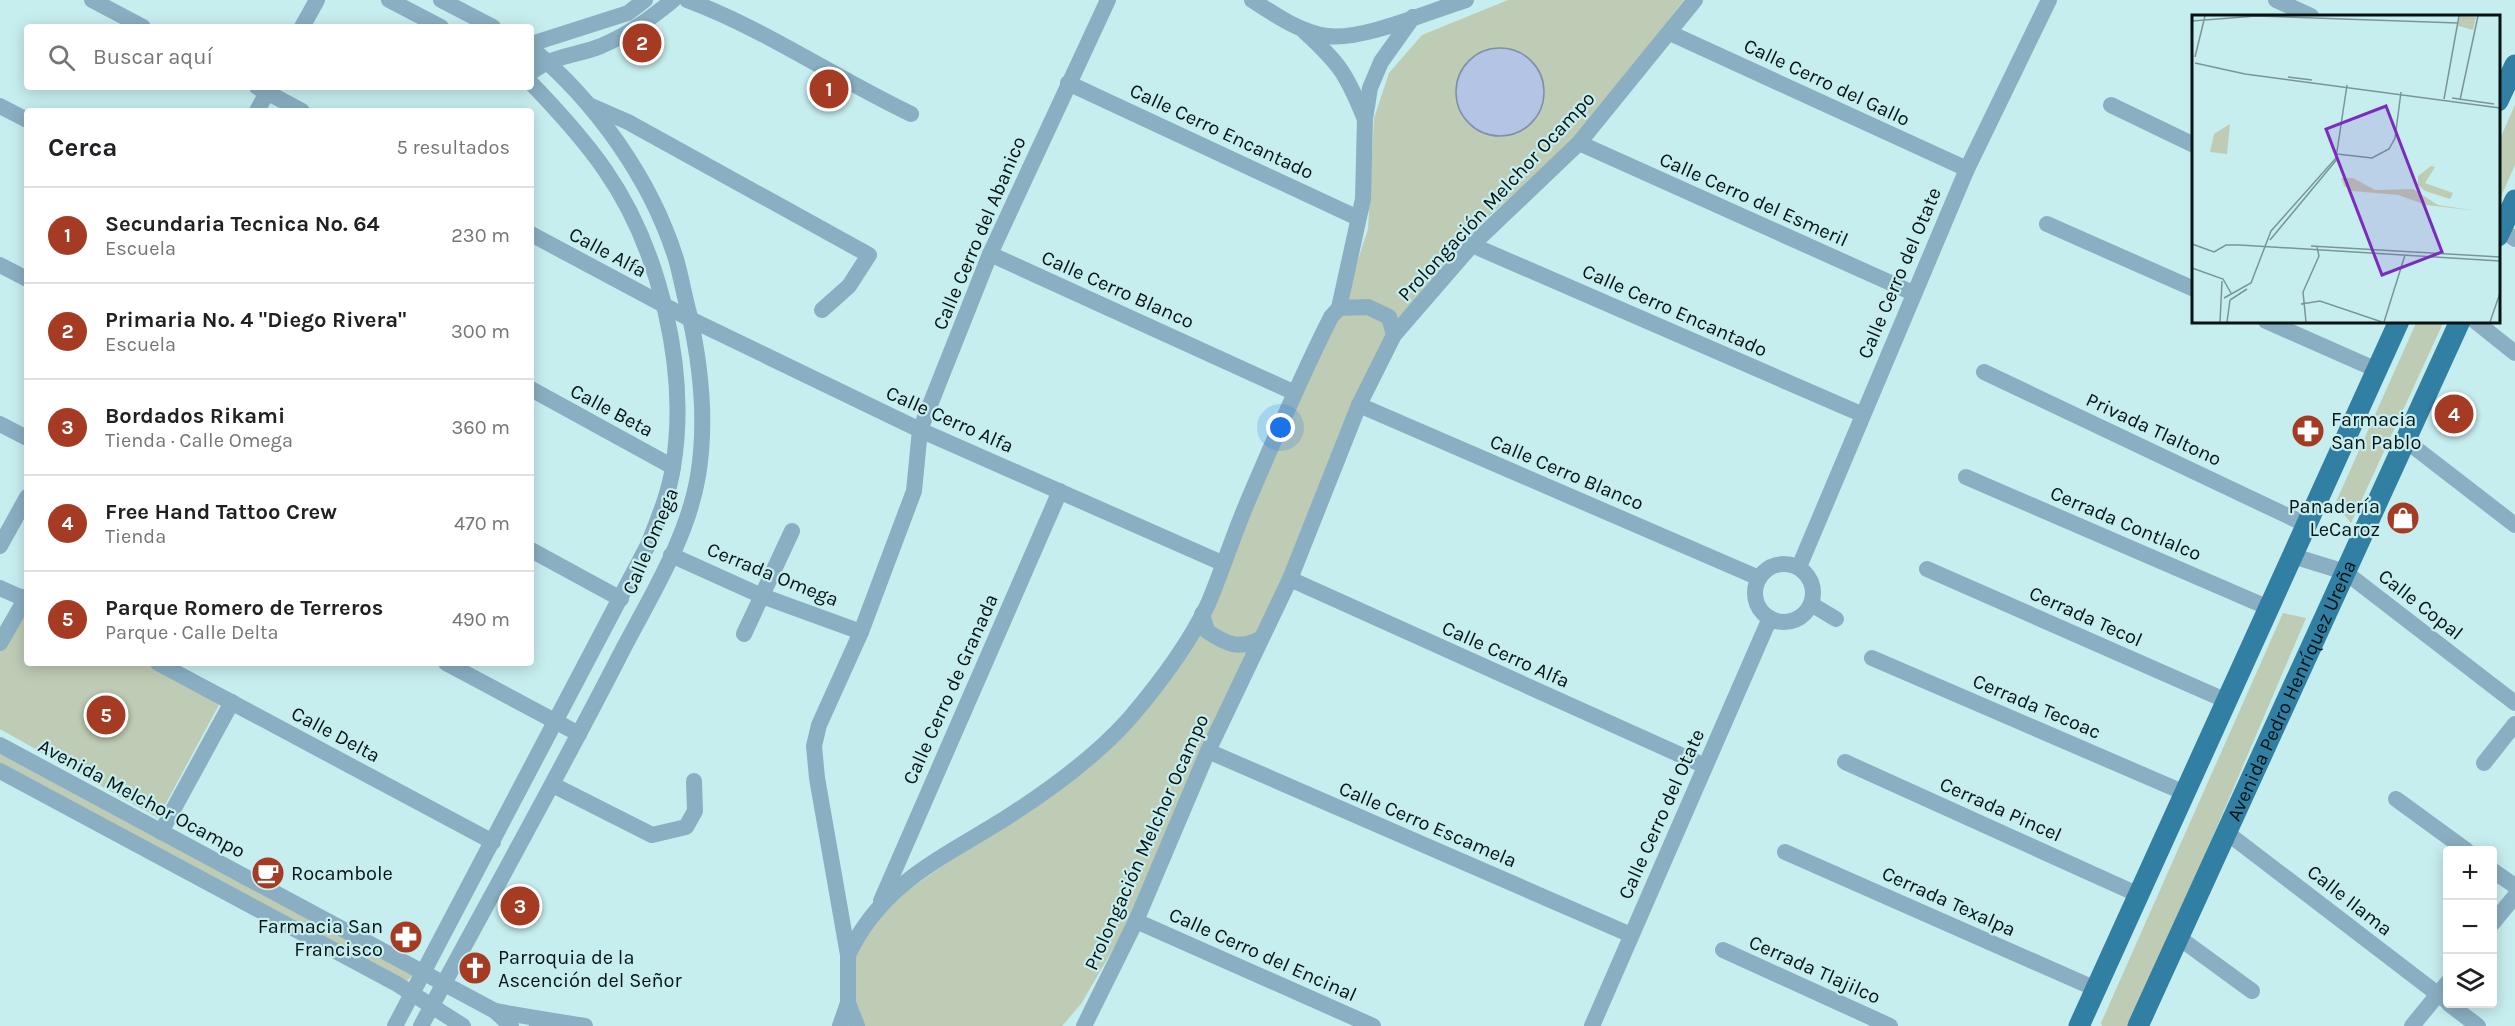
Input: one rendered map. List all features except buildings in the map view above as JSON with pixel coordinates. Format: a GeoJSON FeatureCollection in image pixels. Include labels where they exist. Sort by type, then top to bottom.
{"type":"FeatureCollection","features":[{"type":"Feature","properties":{"kind":"main road"},"geometry":{"type":"LineString","coordinates":[[2500,100],[2515,65]]}},
{"type":"Feature","properties":{"kind":"main road"},"geometry":{"type":"LineString","coordinates":[[2505,235],[2515,200]]}},
{"type":"Feature","properties":{"kind":"main road"},"geometry":{"type":"LineString","coordinates":[[2079,1026],[2399,322]]}},
{"type":"Feature","properties":{"kind":"main road","name":"Avenida Pedro Henríquez Ureña"},"geometry":{"type":"LineString","coordinates":[[2138,1026],[2460,322]]}},
{"type":"Feature","properties":{"kind":"street"},"geometry":{"type":"LineString","coordinates":[[92,0],[137,24]]}},
{"type":"Feature","properties":{"kind":"street"},"geometry":{"type":"LineString","coordinates":[[304,24],[317,0]]}},
{"type":"Feature","properties":{"kind":"street"},"geometry":{"type":"LineString","coordinates":[[389,0],[435,24]]}},
{"type":"Feature","properties":{"kind":"street"},"geometry":{"type":"LineString","coordinates":[[441,0],[487,24]]}},
{"type":"Feature","properties":{"kind":"street"},"geometry":{"type":"LineString","coordinates":[[534,45],[628,13],[645,0]]}},
{"type":"Feature","properties":{"kind":"street"},"geometry":{"type":"LineString","coordinates":[[534,70],[546,61],[600,46],[629,33],[673,0]]}},
{"type":"Feature","properties":{"kind":"street"},"geometry":{"type":"LineString","coordinates":[[687,0],[728,15],[873,96],[911,114]]}},
{"type":"Feature","properties":{"kind":"street","name":"Calle Cerro del Abanico"},"geometry":{"type":"LineString","coordinates":[[848,955],[826,836],[814,746],[819,725],[861,632],[914,491],[920,430],[990,254],[1108,0]]}},
{"type":"Feature","properties":{"kind":"street"},"geometry":{"type":"LineString","coordinates":[[1252,0],[1302,29],[1335,60],[1348,79],[1365,119]]}},
{"type":"Feature","properties":{"kind":"street"},"geometry":{"type":"LineString","coordinates":[[1302,29],[1328,36],[1356,35],[1466,0]]}},
{"type":"Feature","properties":{"kind":"street","name":"Prolongación Melchor Ocampo"},"geometry":{"type":"LineString","coordinates":[[1084,1026],[1136,921],[1208,751],[1290,579],[1359,405],[1394,335],[1472,245],[1579,143],[1695,0]]}},
{"type":"Feature","properties":{"kind":"street"},"geometry":{"type":"LineString","coordinates":[[2276,0],[2309,15]]}},
{"type":"Feature","properties":{"kind":"street","name":"Calle Cerro del Otate"},"geometry":{"type":"LineString","coordinates":[[1799,567],[1912,293],[1966,169],[2044,1]]}},
{"type":"Feature","properties":{"kind":"street"},"geometry":{"type":"LineString","coordinates":[[840,1026],[848,1003],[848,955],[858,934],[879,905],[916,873],[1010,815],[1082,762],[1126,722],[1163,678],[1190,637],[1202,614],[1293,392],[1331,317],[1339,308],[1363,199],[1365,119],[1370,88],[1381,62],[1413,17]]}},
{"type":"Feature","properties":{"kind":"street","name":"Calle Cerro del Gallo"},"geometry":{"type":"LineString","coordinates":[[1670,33],[1966,169]]}},
{"type":"Feature","properties":{"kind":"street","name":"Calle Omega"},"geometry":{"type":"LineString","coordinates":[[421,1026],[553,785],[671,555],[690,507],[702,441],[702,387],[690,319],[675,258],[653,204],[627,158],[588,105],[534,49]]}},
{"type":"Feature","properties":{"kind":"street","name":"Calle Cerro Encantado"},"geometry":{"type":"LineString","coordinates":[[1068,83],[1358,218]]}},
{"type":"Feature","properties":{"kind":"street","name":"Calle Omega"},"geometry":{"type":"LineString","coordinates":[[395,1026],[557,722],[648,545],[666,499],[673,467],[676,388],[665,306],[646,250],[629,211],[606,171],[568,122],[534,86]]}},
{"type":"Feature","properties":{"kind":"street"},"geometry":{"type":"LineString","coordinates":[[258,108],[265,90]]}},
{"type":"Feature","properties":{"kind":"street"},"geometry":{"type":"LineString","coordinates":[[267,90],[297,108]]}},
{"type":"Feature","properties":{"kind":"street"},"geometry":{"type":"LineString","coordinates":[[588,105],[628,122],[869,255],[849,286],[822,310]]}},
{"type":"Feature","properties":{"kind":"street"},"geometry":{"type":"LineString","coordinates":[[2111,105],[2192,144]]}},
{"type":"Feature","properties":{"kind":"street"},"geometry":{"type":"LineString","coordinates":[[0,106],[24,118]]}},
{"type":"Feature","properties":{"kind":"street","name":"Calle Cerro del Esmeril"},"geometry":{"type":"LineString","coordinates":[[1579,143],[1912,293]]}},
{"type":"Feature","properties":{"kind":"street"},"geometry":{"type":"LineString","coordinates":[[2047,224],[2192,288]]}},
{"type":"Feature","properties":{"kind":"street","name":"Calle Alfa"},"geometry":{"type":"LineString","coordinates":[[534,236],[665,306]]}},
{"type":"Feature","properties":{"kind":"street","name":"Calle Cerro Encantado"},"geometry":{"type":"LineString","coordinates":[[1472,245],[1861,414]]}},
{"type":"Feature","properties":{"kind":"street","name":"Calle Cerro Blanco"},"geometry":{"type":"LineString","coordinates":[[990,254],[1293,392]]}},
{"type":"Feature","properties":{"kind":"street"},"geometry":{"type":"LineString","coordinates":[[0,265],[24,277]]}},
{"type":"Feature","properties":{"kind":"street","name":"Calle Cerro Alfa"},"geometry":{"type":"LineString","coordinates":[[665,306],[920,430],[1222,563]]}},
{"type":"Feature","properties":{"kind":"street","name":"Prolongación Melchor Ocampo"},"geometry":{"type":"LineString","coordinates":[[1339,308],[1368,307],[1389,317],[1394,335]]}},
{"type":"Feature","properties":{"kind":"street"},"geometry":{"type":"LineString","coordinates":[[2268,322],[2377,370]]}},
{"type":"Feature","properties":{"kind":"street"},"geometry":{"type":"LineString","coordinates":[[2476,322],[2515,353]]}},
{"type":"Feature","properties":{"kind":"street","name":"Privada Tlaltono"},"geometry":{"type":"LineString","coordinates":[[1984,372],[2307,525]]}},
{"type":"Feature","properties":{"kind":"street","name":"Calle Beta"},"geometry":{"type":"LineString","coordinates":[[534,391],[673,467]]}},
{"type":"Feature","properties":{"kind":"street","name":"Calle Cerro Blanco"},"geometry":{"type":"LineString","coordinates":[[1359,405],[1759,578]]}},
{"type":"Feature","properties":{"kind":"street"},"geometry":{"type":"LineString","coordinates":[[0,424],[24,436]]}},
{"type":"Feature","properties":{"kind":"street"},"geometry":{"type":"LineString","coordinates":[[2405,440],[2515,525]]}},
{"type":"Feature","properties":{"kind":"street","name":"Cerrada Contlalco"},"geometry":{"type":"LineString","coordinates":[[1966,477],[2269,608]]}},
{"type":"Feature","properties":{"kind":"street","name":"Calle Cerro de Granada"},"geometry":{"type":"LineString","coordinates":[[879,905],[1060,491]]}},
{"type":"Feature","properties":{"kind":"street"},"geometry":{"type":"LineString","coordinates":[[0,546],[24,502]]}},
{"type":"Feature","properties":{"kind":"street"},"geometry":{"type":"LineString","coordinates":[[744,634],[792,531]]}},
{"type":"Feature","properties":{"kind":"street"},"geometry":{"type":"LineString","coordinates":[[534,552],[621,599]]}},
{"type":"Feature","properties":{"kind":"street","name":"Cerrada Omega"},"geometry":{"type":"LineString","coordinates":[[671,555],[762,596],[861,632]]}},
{"type":"Feature","properties":{"kind":"street","name":"Calle Copal"},"geometry":{"type":"LineString","coordinates":[[2293,556],[2345,572],[2515,703]]}},
{"type":"Feature","properties":{"kind":"street"},"geometry":{"type":"LineString","coordinates":[[1789,564],[1799,567],[1812,583],[1811,604],[1802,616],[1794,621],[1779,622],[1770,618],[1757,603],[1756,588],[1759,578],[1774,565],[1789,564]]}},
{"type":"Feature","properties":{"kind":"street","name":"Cerrada Tecol"},"geometry":{"type":"LineString","coordinates":[[1927,569],[2227,701]]}},
{"type":"Feature","properties":{"kind":"street","name":"Calle Cerro Alfa"},"geometry":{"type":"LineString","coordinates":[[1290,579],[1705,766]]}},
{"type":"Feature","properties":{"kind":"street"},"geometry":{"type":"LineString","coordinates":[[0,588],[24,598]]}},
{"type":"Feature","properties":{"kind":"street"},"geometry":{"type":"LineString","coordinates":[[0,643],[24,602]]}},
{"type":"Feature","properties":{"kind":"street"},"geometry":{"type":"LineString","coordinates":[[1811,604],[1836,619]]}},
{"type":"Feature","properties":{"kind":"street"},"geometry":{"type":"LineString","coordinates":[[1202,614],[1207,631],[1233,646],[1245,646],[1260,639]]}},
{"type":"Feature","properties":{"kind":"street","name":"Calle Cerro del Otate"},"geometry":{"type":"LineString","coordinates":[[1592,1026],[1770,618]]}},
{"type":"Feature","properties":{"kind":"street"},"geometry":{"type":"LineString","coordinates":[[1190,637],[1207,639],[1236,652],[1244,674]]}},
{"type":"Feature","properties":{"kind":"street","name":"Cerrada Tecoac"},"geometry":{"type":"LineString","coordinates":[[1872,658],[2185,793]]}},
{"type":"Feature","properties":{"kind":"street","name":"Calle Delta"},"geometry":{"type":"LineString","coordinates":[[164,666],[493,842]]}},
{"type":"Feature","properties":{"kind":"street"},"geometry":{"type":"LineString","coordinates":[[452,666],[579,734]]}},
{"type":"Feature","properties":{"kind":"street"},"geometry":{"type":"LineString","coordinates":[[161,832],[232,702]]}},
{"type":"Feature","properties":{"kind":"street"},"geometry":{"type":"LineString","coordinates":[[2484,763],[2515,724]]}},
{"type":"Feature","properties":{"kind":"street","name":"Avenida Melchor Ocampo"},"geometry":{"type":"LineString","coordinates":[[0,745],[495,1011]]}},
{"type":"Feature","properties":{"kind":"street","name":"Calle Cerro Escamela"},"geometry":{"type":"LineString","coordinates":[[1208,751],[1631,935]]}},
{"type":"Feature","properties":{"kind":"street","name":"Cerrada Pincel"},"geometry":{"type":"LineString","coordinates":[[1845,762],[2139,895]]}},
{"type":"Feature","properties":{"kind":"street"},"geometry":{"type":"LineString","coordinates":[[0,771],[432,1005],[463,1026]]}},
{"type":"Feature","properties":{"kind":"street"},"geometry":{"type":"LineString","coordinates":[[553,785],[652,835],[686,827],[695,811],[694,781]]}},
{"type":"Feature","properties":{"kind":"street"},"geometry":{"type":"LineString","coordinates":[[2396,799],[2461,846]]}},
{"type":"Feature","properties":{"kind":"street","name":"Calle Ilama"},"geometry":{"type":"LineString","coordinates":[[2226,832],[2443,994]]}},
{"type":"Feature","properties":{"kind":"street","name":"Cerrada Texalpa"},"geometry":{"type":"LineString","coordinates":[[1785,852],[2096,989]]}},
{"type":"Feature","properties":{"kind":"street"},"geometry":{"type":"LineString","coordinates":[[2497,873],[2515,886]]}},
{"type":"Feature","properties":{"kind":"street"},"geometry":{"type":"LineString","coordinates":[[2497,919],[2515,896]]}},
{"type":"Feature","properties":{"kind":"street","name":"Calle Cerro del Encinal"},"geometry":{"type":"LineString","coordinates":[[1136,921],[1373,1026]]}},
{"type":"Feature","properties":{"kind":"street"},"geometry":{"type":"LineString","coordinates":[[2178,937],[2252,991]]}},
{"type":"Feature","properties":{"kind":"street","name":"Cerrada Tlajilco"},"geometry":{"type":"LineString","coordinates":[[1724,950],[1890,1026]]}},
{"type":"Feature","properties":{"kind":"street"},"geometry":{"type":"LineString","coordinates":[[2412,1026],[2443,999]]}},
{"type":"Feature","properties":{"kind":"street"},"geometry":{"type":"LineString","coordinates":[[848,1003],[857,1026]]}},
{"type":"Feature","properties":{"kind":"street","name":"Calle Ilama"},"geometry":{"type":"LineString","coordinates":[[2459,1008],[2478,1026]]}},
{"type":"Feature","properties":{"kind":"street"},"geometry":{"type":"LineString","coordinates":[[495,1011],[541,1023],[585,1026]]}},
{"type":"Feature","properties":{"kind":"street"},"geometry":{"type":"LineString","coordinates":[[495,1011],[511,1026]]}},
{"type":"Feature","properties":{"kind":"green space"},"geometry":{"type":"Polygon","coordinates":[[[1508,0],[1684,0],[1574,140],[1466,237],[1391,332],[1291,567],[1131,918],[1081,1004],[1062,1026],[863,1026],[857,1011],[853,981],[858,942],[884,907],[1068,778],[1175,665],[1342,308],[1368,229],[1374,118],[1389,73],[1422,35],[1508,0]]]}},
{"type":"Feature","properties":{"kind":"green space"},"geometry":{"type":"Polygon","coordinates":[[[2515,105],[2515,165],[2500,199],[2500,139],[2515,105]]]}},
{"type":"Feature","properties":{"kind":"green space"},"geometry":{"type":"Polygon","coordinates":[[[2417,322],[2444,322],[2351,523],[2335,504],[2417,322]]]}},
{"type":"Feature","properties":{"kind":"green space"},"geometry":{"type":"Polygon","coordinates":[[[2283,613],[2306,618],[2132,1026],[2102,1026],[2101,1023],[2283,613]]]}},
{"type":"Feature","properties":{"kind":"green space"},"geometry":{"type":"Polygon","coordinates":[[[20,617],[24,618],[24,666],[153,666],[221,701],[158,818],[0,729],[0,652],[20,617]]]}},
{"type":"Feature","properties":{"kind":"green space"},"geometry":{"type":"Polygon","coordinates":[[[0,754],[413,975],[405,983],[0,764],[0,754]]]}},
{"type":"Feature","properties":{"kind":"water"},"geometry":{"type":"Polygon","coordinates":[[[1500,48],[1517,51],[1531,61],[1541,75],[1544,92],[1541,109],[1531,123],[1517,133],[1500,136],[1483,133],[1469,123],[1459,109],[1456,92],[1459,75],[1469,61],[1483,51],[1500,48]]]}},
{"type":"Feature","properties":{"kind":"place","name":"Primaria No. 4 \"Diego Rivera\""},"geometry":{"type":"Point","coordinates":[642,43]}},
{"type":"Feature","properties":{"kind":"place","name":"Secundaria Tecnica No. 64"},"geometry":{"type":"Point","coordinates":[829,89]}},
{"type":"Feature","properties":{"kind":"place","name":"Free Hand Tattoo Crew"},"geometry":{"type":"Point","coordinates":[2454,414]}},
{"type":"Feature","properties":{"kind":"place","name":"Farmacia San Pablo"},"geometry":{"type":"Point","coordinates":[2308,431]}},
{"type":"Feature","properties":{"kind":"place","name":"Panadería LeCaroz"},"geometry":{"type":"Point","coordinates":[2403,518]}},
{"type":"Feature","properties":{"kind":"place","name":"Parque Romero de Terreros"},"geometry":{"type":"Point","coordinates":[106,715]}},
{"type":"Feature","properties":{"kind":"place","name":"Rocambole"},"geometry":{"type":"Point","coordinates":[268,873]}},
{"type":"Feature","properties":{"kind":"place","name":"Bordados Rikami"},"geometry":{"type":"Point","coordinates":[520,906]}},
{"type":"Feature","properties":{"kind":"place","name":"Farmacia San Francisco"},"geometry":{"type":"Point","coordinates":[406,937]}},
{"type":"Feature","properties":{"kind":"place","name":"Parroquia de la Ascención del Señor"},"geometry":{"type":"Point","coordinates":[475,968]}}]}
